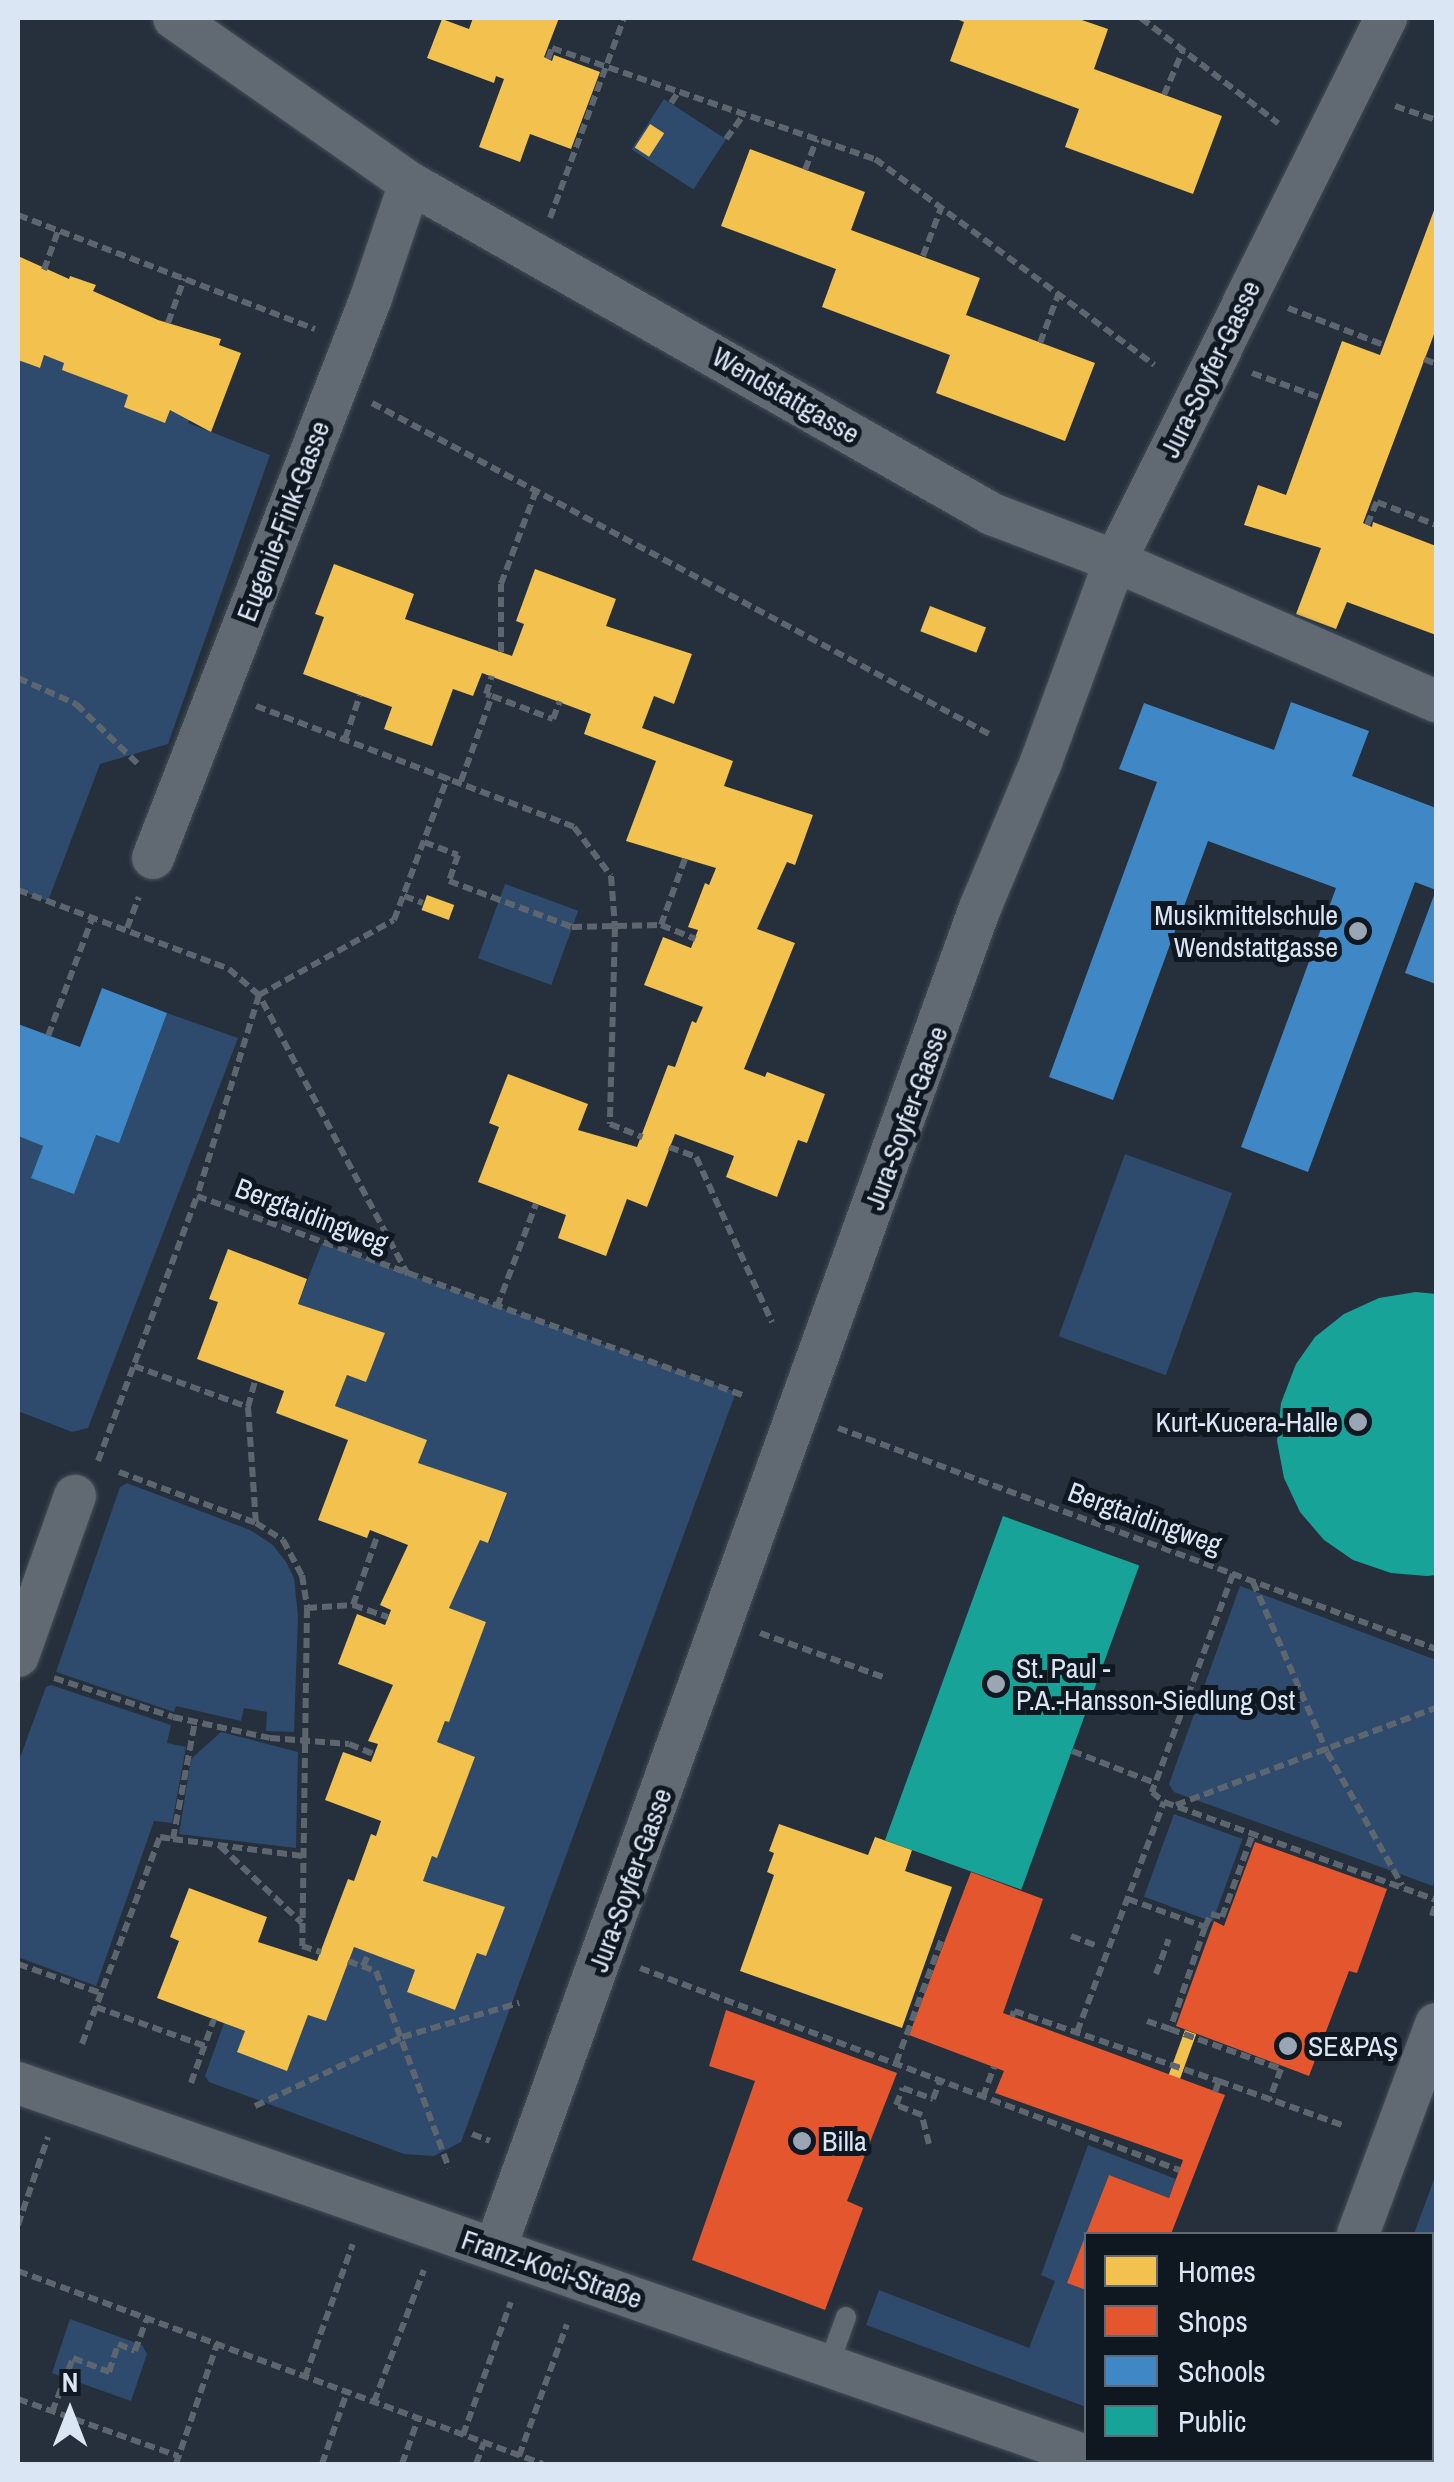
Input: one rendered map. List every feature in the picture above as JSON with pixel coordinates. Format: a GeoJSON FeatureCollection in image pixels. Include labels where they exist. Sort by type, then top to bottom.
{"type":"FeatureCollection","features":[{"type":"Feature","properties":{"kind":"street","name":"Jura-Soyfer-Gasse"},"geometry":{"type":"LineString","coordinates":[[495,2249],[980,908],[1041,762],[1115,561],[1386,18]]}},
{"type":"Feature","properties":{"kind":"street","name":"Wendstattgasse"},"geometry":{"type":"LineString","coordinates":[[195,23],[410,183],[992,514],[1115,561],[1436,701]]}},
{"type":"Feature","properties":{"kind":"street","name":"Eugenie-Fink-Gasse"},"geometry":{"type":"LineString","coordinates":[[153,858],[371,298],[410,183]]}},
{"type":"Feature","properties":{"kind":"street"},"geometry":{"type":"LineString","coordinates":[[30,1665],[75,1496]]}},
{"type":"Feature","properties":{"kind":"street"},"geometry":{"type":"LineString","coordinates":[[1359,2232],[1436,2024]]}},
{"type":"Feature","properties":{"kind":"street","name":"Franz-Koci-Straße"},"geometry":{"type":"LineString","coordinates":[[18,2082],[1084,2455]]}},
{"type":"Feature","properties":{"kind":"lane"},"geometry":{"type":"LineString","coordinates":[[828,2366],[846,2317]]}},
{"type":"Feature","properties":{"kind":"path"},"geometry":{"type":"LineString","coordinates":[[548,224],[624,18]]}},
{"type":"Feature","properties":{"kind":"path"},"geometry":{"type":"LineString","coordinates":[[1141,18],[1278,123]]}},
{"type":"Feature","properties":{"kind":"path"},"geometry":{"type":"LineString","coordinates":[[548,60],[552,48],[874,159],[1154,366]]}},
{"type":"Feature","properties":{"kind":"path"},"geometry":{"type":"LineString","coordinates":[[1164,95],[1184,50]]}},
{"type":"Feature","properties":{"kind":"path"},"geometry":{"type":"LineString","coordinates":[[671,103],[679,91]]}},
{"type":"Feature","properties":{"kind":"path"},"geometry":{"type":"LineString","coordinates":[[1395,106],[1436,120]]}},
{"type":"Feature","properties":{"kind":"path"},"geometry":{"type":"LineString","coordinates":[[726,139],[744,114]]}},
{"type":"Feature","properties":{"kind":"path"},"geometry":{"type":"LineString","coordinates":[[805,170],[817,139]]}},
{"type":"Feature","properties":{"kind":"path"},"geometry":{"type":"LineString","coordinates":[[923,256],[941,208]]}},
{"type":"Feature","properties":{"kind":"path"},"geometry":{"type":"LineString","coordinates":[[18,215],[327,334]]}},
{"type":"Feature","properties":{"kind":"path"},"geometry":{"type":"LineString","coordinates":[[44,270],[58,230]]}},
{"type":"Feature","properties":{"kind":"path"},"geometry":{"type":"LineString","coordinates":[[168,323],[184,279]]}},
{"type":"Feature","properties":{"kind":"path"},"geometry":{"type":"LineString","coordinates":[[1040,342],[1058,295]]}},
{"type":"Feature","properties":{"kind":"path"},"geometry":{"type":"LineString","coordinates":[[1284,306],[1384,345]]}},
{"type":"Feature","properties":{"kind":"path"},"geometry":{"type":"LineString","coordinates":[[1424,359],[1436,364]]}},
{"type":"Feature","properties":{"kind":"path"},"geometry":{"type":"LineString","coordinates":[[1251,373],[1321,398]]}},
{"type":"Feature","properties":{"kind":"path"},"geometry":{"type":"LineString","coordinates":[[336,383],[989,734]]}},
{"type":"Feature","properties":{"kind":"path"},"geometry":{"type":"LineString","coordinates":[[501,652],[501,584],[536,491]]}},
{"type":"Feature","properties":{"kind":"path"},"geometry":{"type":"LineString","coordinates":[[1367,525],[1377,502],[1436,525]]}},
{"type":"Feature","properties":{"kind":"path"},"geometry":{"type":"LineString","coordinates":[[492,676],[486,694],[553,718],[560,702]]}},
{"type":"Feature","properties":{"kind":"path"},"geometry":{"type":"LineString","coordinates":[[18,678],[76,704],[140,766]]}},
{"type":"Feature","properties":{"kind":"path"},"geometry":{"type":"LineString","coordinates":[[219,692],[574,827],[610,876],[615,927],[610,1124],[642,1137]]}},
{"type":"Feature","properties":{"kind":"path"},"geometry":{"type":"LineString","coordinates":[[344,739],[360,695]]}},
{"type":"Feature","properties":{"kind":"path"},"geometry":{"type":"LineString","coordinates":[[461,781],[492,696]]}},
{"type":"Feature","properties":{"kind":"path"},"geometry":{"type":"LineString","coordinates":[[259,995],[394,920],[448,776]]}},
{"type":"Feature","properties":{"kind":"path"},"geometry":{"type":"LineString","coordinates":[[424,842],[458,855],[449,880],[572,927],[661,926],[694,939]]}},
{"type":"Feature","properties":{"kind":"path"},"geometry":{"type":"LineString","coordinates":[[661,926],[686,856]]}},
{"type":"Feature","properties":{"kind":"path"},"geometry":{"type":"LineString","coordinates":[[18,890],[229,969],[259,995],[408,1276]]}},
{"type":"Feature","properties":{"kind":"path"},"geometry":{"type":"LineString","coordinates":[[404,896],[424,903]]}},
{"type":"Feature","properties":{"kind":"path"},"geometry":{"type":"LineString","coordinates":[[48,1036],[93,916]]}},
{"type":"Feature","properties":{"kind":"path","name":"Bergtaidingweg"},"geometry":{"type":"LineString","coordinates":[[259,995],[197,1196],[745,1396]]}},
{"type":"Feature","properties":{"kind":"path"},"geometry":{"type":"LineString","coordinates":[[683,1152],[688,1139]]}},
{"type":"Feature","properties":{"kind":"path"},"geometry":{"type":"LineString","coordinates":[[669,1147],[696,1157],[772,1322]]}},
{"type":"Feature","properties":{"kind":"path"},"geometry":{"type":"LineString","coordinates":[[75,1496],[101,1456],[197,1196]]}},
{"type":"Feature","properties":{"kind":"path"},"geometry":{"type":"LineString","coordinates":[[498,1307],[536,1204]]}},
{"type":"Feature","properties":{"kind":"path"},"geometry":{"type":"LineString","coordinates":[[134,1366],[248,1407]]}},
{"type":"Feature","properties":{"kind":"path"},"geometry":{"type":"LineString","coordinates":[[255,1380],[248,1407],[256,1522]]}},
{"type":"Feature","properties":{"kind":"path","name":"Bergtaidingweg"},"geometry":{"type":"LineString","coordinates":[[838,1428],[1436,1649]]}},
{"type":"Feature","properties":{"kind":"path"},"geometry":{"type":"LineString","coordinates":[[119,1472],[256,1522],[282,1540],[302,1576],[307,1608],[302,1946],[321,1952]]}},
{"type":"Feature","properties":{"kind":"path"},"geometry":{"type":"LineString","coordinates":[[353,1605],[378,1534]]}},
{"type":"Feature","properties":{"kind":"path"},"geometry":{"type":"LineString","coordinates":[[1233,1574],[1152,1792],[1164,1802],[1402,1886],[1436,1902],[1432,1916]]}},
{"type":"Feature","properties":{"kind":"path"},"geometry":{"type":"LineString","coordinates":[[1252,1581],[1327,1752],[1402,1886]]}},
{"type":"Feature","properties":{"kind":"path"},"geometry":{"type":"LineString","coordinates":[[307,1608],[353,1605],[388,1617]]}},
{"type":"Feature","properties":{"kind":"path"},"geometry":{"type":"LineString","coordinates":[[758,1632],[886,1678]]}},
{"type":"Feature","properties":{"kind":"path"},"geometry":{"type":"LineString","coordinates":[[30,1665],[195,1722],[349,1744],[374,1754]]}},
{"type":"Feature","properties":{"kind":"path"},"geometry":{"type":"LineString","coordinates":[[1176,1805],[1327,1752],[1436,1708]]}},
{"type":"Feature","properties":{"kind":"path"},"geometry":{"type":"LineString","coordinates":[[173,1839],[195,1722]]}},
{"type":"Feature","properties":{"kind":"path"},"geometry":{"type":"LineString","coordinates":[[1072,1751],[1155,1783]]}},
{"type":"Feature","properties":{"kind":"path"},"geometry":{"type":"LineString","coordinates":[[1077,2032],[1164,1802]]}},
{"type":"Feature","properties":{"kind":"path"},"geometry":{"type":"LineString","coordinates":[[1170,2029],[1211,1914],[1222,1917],[1253,1833]]}},
{"type":"Feature","properties":{"kind":"path"},"geometry":{"type":"LineString","coordinates":[[82,2044],[160,1836],[303,1856]]}},
{"type":"Feature","properties":{"kind":"path"},"geometry":{"type":"LineString","coordinates":[[219,1845],[302,1923]]}},
{"type":"Feature","properties":{"kind":"path"},"geometry":{"type":"LineString","coordinates":[[1128,1899],[1206,1927]]}},
{"type":"Feature","properties":{"kind":"path"},"geometry":{"type":"LineString","coordinates":[[896,2063],[943,1936]]}},
{"type":"Feature","properties":{"kind":"path"},"geometry":{"type":"LineString","coordinates":[[1071,1936],[1095,1945]]}},
{"type":"Feature","properties":{"kind":"path"},"geometry":{"type":"LineString","coordinates":[[1156,1974],[1169,1939]]}},
{"type":"Feature","properties":{"kind":"path"},"geometry":{"type":"LineString","coordinates":[[363,1966],[369,1953]]}},
{"type":"Feature","properties":{"kind":"path"},"geometry":{"type":"LineString","coordinates":[[348,1961],[376,1971],[449,2168]]}},
{"type":"Feature","properties":{"kind":"path"},"geometry":{"type":"LineString","coordinates":[[18,1964],[101,1994]]}},
{"type":"Feature","properties":{"kind":"path"},"geometry":{"type":"LineString","coordinates":[[634,1966],[1179,2170]]}},
{"type":"Feature","properties":{"kind":"path"},"geometry":{"type":"LineString","coordinates":[[255,2106],[402,2037],[519,2004]]}},
{"type":"Feature","properties":{"kind":"path"},"geometry":{"type":"LineString","coordinates":[[96,2007],[205,2046]]}},
{"type":"Feature","properties":{"kind":"path"},"geometry":{"type":"LineString","coordinates":[[1012,2017],[1014,2010],[1345,2126]]}},
{"type":"Feature","properties":{"kind":"path"},"geometry":{"type":"LineString","coordinates":[[191,2083],[214,2019]]}},
{"type":"Feature","properties":{"kind":"path"},"geometry":{"type":"LineString","coordinates":[[1147,2020],[1281,2069],[1270,2100]]}},
{"type":"Feature","properties":{"kind":"path"},"geometry":{"type":"LineString","coordinates":[[984,2097],[994,2067]]}},
{"type":"Feature","properties":{"kind":"path"},"geometry":{"type":"LineString","coordinates":[[930,2144],[922,2115],[896,2105],[903,2088],[933,2099],[940,2080]]}},
{"type":"Feature","properties":{"kind":"path"},"geometry":{"type":"LineString","coordinates":[[1216,2092],[1219,2081]]}},
{"type":"Feature","properties":{"kind":"path"},"geometry":{"type":"LineString","coordinates":[[18,2225],[50,2132]]}},
{"type":"Feature","properties":{"kind":"path"},"geometry":{"type":"LineString","coordinates":[[472,2134],[495,2142]]}},
{"type":"Feature","properties":{"kind":"path"},"geometry":{"type":"LineString","coordinates":[[306,2377],[353,2244]]}},
{"type":"Feature","properties":{"kind":"path"},"geometry":{"type":"LineString","coordinates":[[374,2402],[424,2270]]}},
{"type":"Feature","properties":{"kind":"path"},"geometry":{"type":"LineString","coordinates":[[18,2271],[544,2464]]}},
{"type":"Feature","properties":{"kind":"path"},"geometry":{"type":"LineString","coordinates":[[462,2435],[511,2302]]}},
{"type":"Feature","properties":{"kind":"path"},"geometry":{"type":"LineString","coordinates":[[52,2412],[73,2358],[109,2372],[118,2344],[136,2351],[146,2320]]}},
{"type":"Feature","properties":{"kind":"path"},"geometry":{"type":"LineString","coordinates":[[519,2456],[567,2324]]}},
{"type":"Feature","properties":{"kind":"path"},"geometry":{"type":"LineString","coordinates":[[18,2399],[177,2460],[217,2344]]}},
{"type":"Feature","properties":{"kind":"path"},"geometry":{"type":"LineString","coordinates":[[322,2464],[348,2392]]}},
{"type":"Feature","properties":{"kind":"path"},"geometry":{"type":"LineString","coordinates":[[402,2464],[418,2419]]}},
{"type":"Feature","properties":{"kind":"path"},"geometry":{"type":"LineString","coordinates":[[476,2464],[484,2442]]}},
{"type":"Feature","properties":{"kind":"shaded area"},"geometry":{"type":"Polygon","coordinates":[[[664,99],[726,139],[693,190],[631,149],[664,99]]]}},
{"type":"Feature","properties":{"kind":"shaded area"},"geometry":{"type":"Polygon","coordinates":[[[44,355],[64,363],[63,370],[128,395],[124,407],[170,410],[190,417],[188,423],[270,455],[168,744],[100,764],[48,901],[18,890],[18,360],[39,368],[44,355]]]}},
{"type":"Feature","properties":{"kind":"shaded area"},"geometry":{"type":"Polygon","coordinates":[[[505,884],[578,911],[551,985],[478,958],[505,884]]]}},
{"type":"Feature","properties":{"kind":"shaded area"},"geometry":{"type":"Polygon","coordinates":[[[167,1013],[238,1038],[88,1428],[72,1432],[18,1411],[18,1136],[43,1146],[96,1135],[119,1142],[167,1013]]]}},
{"type":"Feature","properties":{"kind":"shaded area"},"geometry":{"type":"Polygon","coordinates":[[[1125,1154],[1232,1193],[1166,1375],[1059,1336],[1125,1154]]]}},
{"type":"Feature","properties":{"kind":"shaded area"},"geometry":{"type":"Polygon","coordinates":[[[322,1243],[736,1392],[461,2142],[434,2156],[404,2154],[209,2082],[205,2076],[224,2023],[245,2031],[238,2052],[287,2070],[308,2015],[326,2021],[354,1947],[415,1970],[407,1992],[455,2010],[477,1953],[486,1956],[504,1908],[423,1881],[432,1856],[437,1857],[475,1757],[437,1742],[486,1622],[449,1608],[480,1540],[489,1543],[507,1494],[418,1463],[426,1440],[335,1406],[347,1375],[366,1382],[385,1333],[298,1304],[322,1243]]]}},
{"type":"Feature","properties":{"kind":"shaded area"},"geometry":{"type":"Polygon","coordinates":[[[127,1483],[250,1530],[273,1545],[286,1562],[294,1578],[298,1616],[294,1732],[266,1731],[267,1712],[244,1708],[241,1721],[176,1706],[174,1712],[56,1672],[120,1487],[127,1483]]]}},
{"type":"Feature","properties":{"kind":"shaded area"},"geometry":{"type":"Polygon","coordinates":[[[1240,1586],[1436,1660],[1433,1886],[1174,1792],[1169,1784],[1240,1586]]]}},
{"type":"Feature","properties":{"kind":"shaded area"},"geometry":{"type":"Polygon","coordinates":[[[51,1685],[171,1725],[167,1743],[186,1747],[172,1823],[154,1821],[96,1986],[18,1957],[18,1763],[46,1687],[51,1685]]]}},
{"type":"Feature","properties":{"kind":"shaded area"},"geometry":{"type":"Polygon","coordinates":[[[221,1732],[298,1752],[296,1848],[179,1834],[191,1759],[221,1732]]]}},
{"type":"Feature","properties":{"kind":"shaded area"},"geometry":{"type":"Polygon","coordinates":[[[1174,1814],[1243,1839],[1212,1922],[1144,1897],[1174,1814]]]}},
{"type":"Feature","properties":{"kind":"shaded area"},"geometry":{"type":"Polygon","coordinates":[[[1088,2145],[1176,2179],[1169,2198],[1109,2175],[1087,2232],[1084,2232],[1068,2283],[1084,2289],[1084,2406],[866,2325],[879,2290],[1029,2348],[1055,2281],[1041,2275],[1088,2145]]]}},
{"type":"Feature","properties":{"kind":"shaded area"},"geometry":{"type":"Polygon","coordinates":[[[1436,2174],[1436,2464],[1337,2464],[1434,2462],[1434,2232],[1415,2232],[1436,2174]]]}},
{"type":"Feature","properties":{"kind":"shaded area"},"geometry":{"type":"Polygon","coordinates":[[[70,2319],[142,2345],[147,2354],[131,2401],[52,2373],[70,2319]]]}},
{"type":"Feature","properties":{"kind":"building: Homes"},"geometry":{"type":"Polygon","coordinates":[[[473,18],[559,18],[544,57],[552,61],[554,55],[600,72],[571,149],[530,134],[520,162],[479,147],[504,79],[496,76],[494,83],[427,58],[442,19],[469,29],[473,18]]]}},
{"type":"Feature","properties":{"kind":"building: Homes"},"geometry":{"type":"Polygon","coordinates":[[[954,18],[1076,18],[1108,29],[1094,69],[1222,116],[1193,194],[1065,147],[1079,109],[950,61],[964,22],[954,18]]]}},
{"type":"Feature","properties":{"kind":"building: Homes"},"geometry":{"type":"Polygon","coordinates":[[[650,124],[664,133],[649,157],[635,147],[650,124]]]}},
{"type":"Feature","properties":{"kind":"building: Homes"},"geometry":{"type":"Polygon","coordinates":[[[750,149],[865,192],[851,230],[980,278],[966,315],[1095,363],[1065,441],[936,393],[950,355],[822,307],[836,269],[721,226],[750,149]]]}},
{"type":"Feature","properties":{"kind":"building: Homes"},"geometry":{"type":"Polygon","coordinates":[[[1436,205],[1436,329],[1363,523],[1372,527],[1373,522],[1436,546],[1436,635],[1347,602],[1336,629],[1296,614],[1321,548],[1244,525],[1258,485],[1286,495],[1342,341],[1380,355],[1436,205]]]}},
{"type":"Feature","properties":{"kind":"building: Homes"},"geometry":{"type":"Polygon","coordinates":[[[18,256],[69,279],[70,276],[96,285],[93,291],[158,320],[221,339],[219,345],[241,353],[211,432],[170,410],[165,423],[124,407],[128,395],[62,370],[64,363],[44,355],[40,368],[18,360],[18,256]]]}},
{"type":"Feature","properties":{"kind":"building: Homes"},"geometry":{"type":"Polygon","coordinates":[[[334,564],[414,594],[405,619],[512,656],[524,624],[516,621],[535,569],[616,599],[606,626],[692,654],[674,704],[654,696],[642,728],[733,761],[724,786],[813,815],[795,865],[787,862],[757,929],[795,943],[744,1069],[765,1077],[767,1072],[825,1094],[807,1143],[798,1140],[777,1197],[726,1177],[734,1156],[675,1134],[647,1207],[627,1199],[606,1256],[558,1238],[566,1215],[478,1182],[499,1127],[489,1123],[508,1074],[588,1104],[578,1130],[637,1147],[668,1065],[675,1067],[692,1021],[696,1023],[703,1007],[644,985],[663,937],[691,948],[698,930],[688,927],[705,883],[709,885],[716,868],[626,841],[656,761],[584,734],[591,714],[482,673],[473,696],[453,689],[432,746],[384,729],[392,707],[303,674],[324,617],[315,614],[334,564]]]}},
{"type":"Feature","properties":{"kind":"building: Homes"},"geometry":{"type":"Polygon","coordinates":[[[930,606],[986,628],[976,653],[920,631],[930,606]]]}},
{"type":"Feature","properties":{"kind":"building: Homes"},"geometry":{"type":"Polygon","coordinates":[[[427,895],[454,905],[449,920],[422,910],[427,895]]]}},
{"type":"Feature","properties":{"kind":"building: Homes"},"geometry":{"type":"Polygon","coordinates":[[[228,1249],[307,1279],[298,1304],[385,1333],[366,1382],[347,1375],[335,1406],[427,1440],[418,1463],[507,1493],[488,1543],[480,1540],[449,1608],[486,1622],[449,1722],[445,1721],[437,1742],[475,1757],[437,1858],[432,1856],[423,1881],[505,1907],[486,1956],[477,1953],[455,2010],[407,1992],[415,1970],[354,1947],[326,2021],[308,2015],[287,2071],[237,2052],[245,2031],[157,1998],[179,1941],[170,1937],[189,1888],[267,1917],[258,1942],[317,1961],[348,1879],[354,1881],[371,1834],[376,1836],[381,1821],[325,1800],[343,1752],[371,1762],[378,1744],[368,1741],[393,1685],[338,1664],[357,1614],[385,1625],[391,1610],[380,1605],[408,1545],[370,1530],[367,1538],[318,1520],[348,1440],[276,1413],[284,1391],[197,1359],[218,1302],[209,1299],[228,1249]]]}},
{"type":"Feature","properties":{"kind":"building: Homes"},"geometry":{"type":"Polygon","coordinates":[[[779,1824],[868,1855],[875,1837],[912,1850],[905,1871],[952,1887],[902,2028],[740,1971],[774,1875],[767,1872],[774,1853],[769,1851],[779,1824]]]}},
{"type":"Feature","properties":{"kind":"building: Homes"},"geometry":{"type":"Polygon","coordinates":[[[1185,2030],[1196,2034],[1180,2079],[1169,2075],[1185,2030]]]}},
{"type":"Feature","properties":{"kind":"building: Shops"},"geometry":{"type":"Polygon","coordinates":[[[1255,1842],[1387,1889],[1357,1973],[1349,1971],[1309,2076],[1176,2026],[1214,1921],[1224,1926],[1255,1842]]]}},
{"type":"Feature","properties":{"kind":"building: Shops"},"geometry":{"type":"Polygon","coordinates":[[[971,1872],[1043,1899],[1003,2013],[1225,2095],[1172,2232],[1087,2232],[1109,2175],[1169,2198],[1183,2160],[995,2093],[1004,2071],[909,2035],[971,1872]]]}},
{"type":"Feature","properties":{"kind":"building: Shops","name":"Billa"},"geometry":{"type":"Polygon","coordinates":[[[726,2010],[897,2073],[847,2201],[863,2208],[825,2310],[692,2260],[755,2081],[709,2066],[726,2010]]]}},
{"type":"Feature","properties":{"kind":"building: Shops"},"geometry":{"type":"Polygon","coordinates":[[[1084,2239],[1084,2289],[1067,2283],[1084,2239]]]}},
{"type":"Feature","properties":{"kind":"building: Schools","name":"Musikmittelschule Wendstattgasse"},"geometry":{"type":"Polygon","coordinates":[[[1291,702],[1369,731],[1352,776],[1436,808],[1436,890],[1415,882],[1308,1172],[1241,1147],[1336,888],[1208,841],[1113,1100],[1049,1077],[1157,782],[1119,769],[1144,703],[1274,750],[1291,702]]]}},
{"type":"Feature","properties":{"kind":"building: Schools"},"geometry":{"type":"Polygon","coordinates":[[[1436,890],[1436,984],[1405,973],[1436,890]]]}},
{"type":"Feature","properties":{"kind":"building: Schools"},"geometry":{"type":"Polygon","coordinates":[[[102,988],[167,1013],[119,1143],[96,1135],[74,1194],[31,1178],[43,1146],[18,1136],[18,1024],[80,1047],[102,988]]]}},
{"type":"Feature","properties":{"kind":"building: Public","name":"Kurt-Kucera-Halle"},"geometry":{"type":"Polygon","coordinates":[[[1416,1292],[1436,1294],[1436,1575],[1427,1576],[1391,1573],[1353,1560],[1324,1540],[1300,1512],[1284,1478],[1277,1441],[1281,1403],[1296,1364],[1315,1337],[1344,1314],[1379,1298],[1416,1292]]]}},
{"type":"Feature","properties":{"kind":"building: Public"},"geometry":{"type":"Polygon","coordinates":[[[1003,1516],[1139,1566],[1021,1890],[885,1840],[1003,1516]]]}},
{"type":"Feature","properties":{"kind":"place","name":"Musikmittelschule Wendstattgasse"},"geometry":{"type":"Point","coordinates":[1358,931]}},
{"type":"Feature","properties":{"kind":"place","name":"Kurt-Kucera-Halle"},"geometry":{"type":"Point","coordinates":[1358,1422]}},
{"type":"Feature","properties":{"kind":"place","name":"St. Paul - P.A.-Hansson-Siedlung Ost"},"geometry":{"type":"Point","coordinates":[996,1684]}},
{"type":"Feature","properties":{"kind":"place","name":"SE&PAŞ"},"geometry":{"type":"Point","coordinates":[1288,2046]}},
{"type":"Feature","properties":{"kind":"place","name":"Billa"},"geometry":{"type":"Point","coordinates":[802,2141]}}]}
